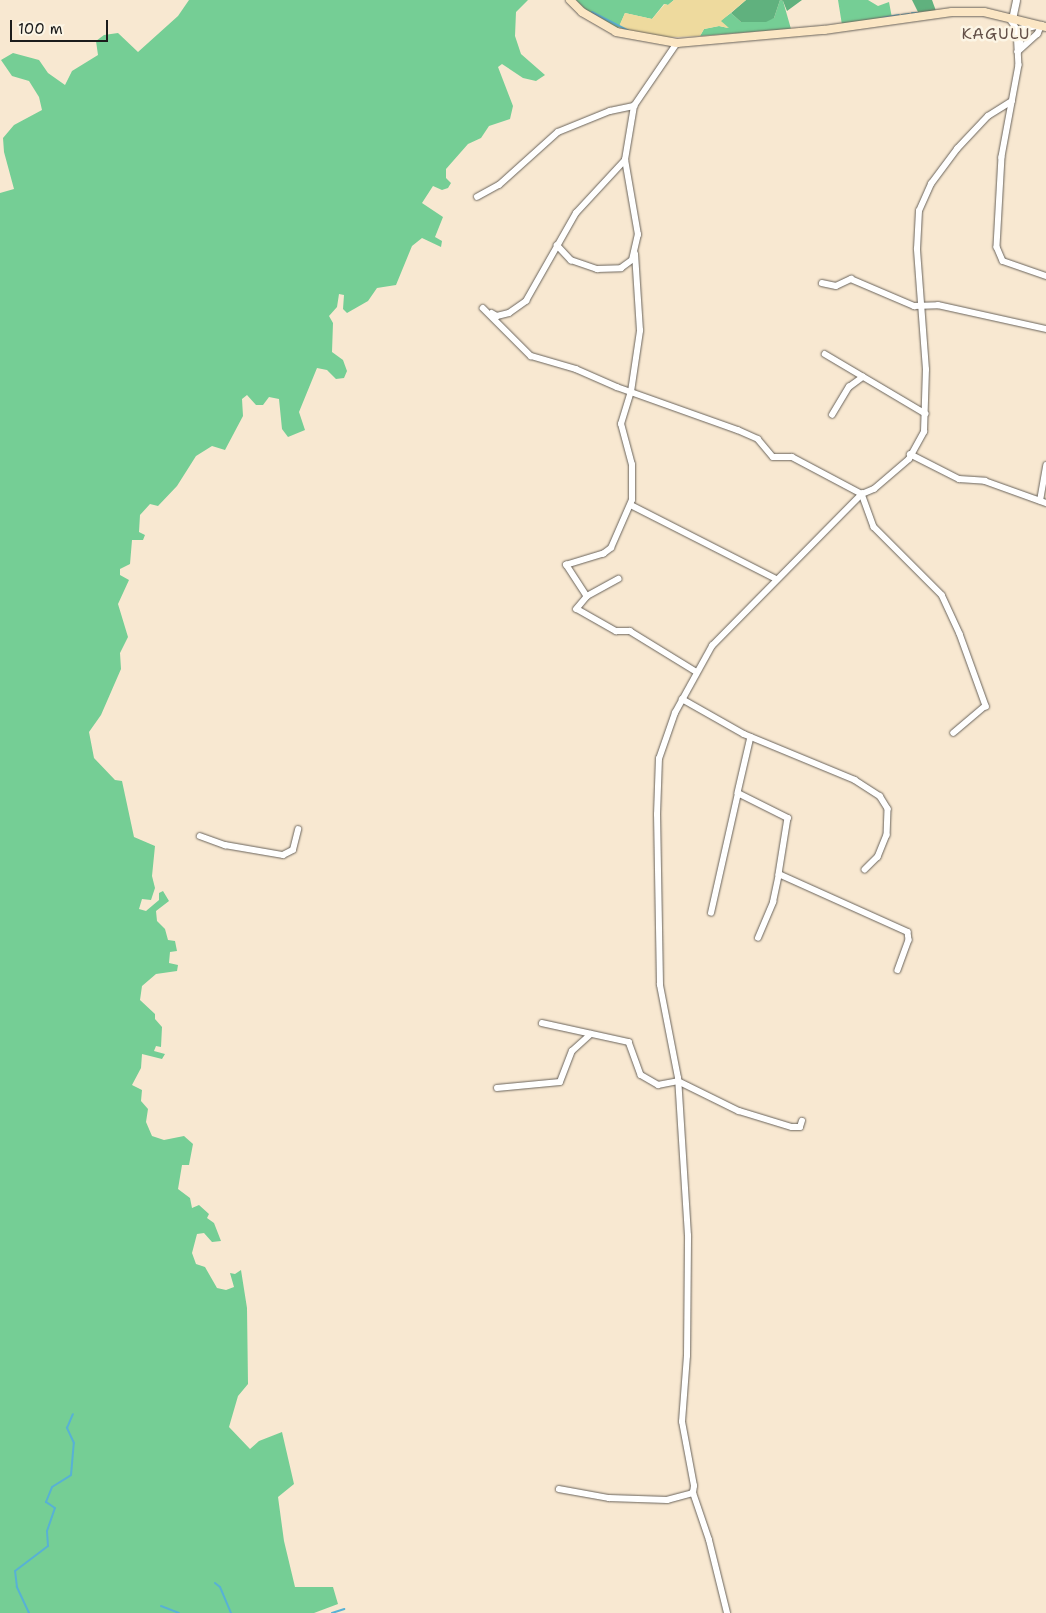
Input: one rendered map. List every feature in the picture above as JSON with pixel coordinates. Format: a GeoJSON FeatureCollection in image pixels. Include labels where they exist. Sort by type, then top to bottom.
{"type":"FeatureCollection","features":[{"type":"Feature","properties":{"kind":"main road"},"geometry":{"type":"LineString","coordinates":[[570,0],[582,12],[616,32],[630,37],[677,43],[824,30],[952,12],[984,12],[1044,26]]}},
{"type":"Feature","properties":{"kind":"street"},"geometry":{"type":"LineString","coordinates":[[1016,0],[1011,19],[1017,30],[1018,78],[1002,157],[997,247],[1003,261],[1046,276]]}},
{"type":"Feature","properties":{"kind":"street"},"geometry":{"type":"LineString","coordinates":[[1018,52],[1044,26]]}},
{"type":"Feature","properties":{"kind":"street"},"geometry":{"type":"LineString","coordinates":[[1018,52],[1023,29],[1044,26]]}},
{"type":"Feature","properties":{"kind":"street"},"geometry":{"type":"LineString","coordinates":[[587,597],[566,565],[603,554],[611,548],[631,505],[632,465],[621,424],[631,392],[642,311],[635,254],[638,235],[626,160],[634,106],[677,43]]}},
{"type":"Feature","properties":{"kind":"street"},"geometry":{"type":"LineString","coordinates":[[727,1613],[709,1540],[693,1493],[694,1486],[682,1422],[687,1356],[688,1236],[678,1082],[660,985],[657,815],[659,759],[682,699],[696,670],[712,646],[776,579],[862,494],[882,483],[910,454],[924,432],[926,414],[917,249],[919,211],[925,196],[957,149],[988,116],[1012,101]]}},
{"type":"Feature","properties":{"kind":"street"},"geometry":{"type":"LineString","coordinates":[[477,197],[499,185],[558,132],[610,110],[634,106]]}},
{"type":"Feature","properties":{"kind":"street"},"geometry":{"type":"LineString","coordinates":[[626,160],[586,200],[526,301],[519,307],[497,316],[483,308],[532,356],[576,369],[631,392],[738,430],[758,439],[773,457],[792,457],[862,494],[874,527],[942,594],[960,634],[986,706],[954,733]]}},
{"type":"Feature","properties":{"kind":"street"},"geometry":{"type":"LineString","coordinates":[[558,245],[570,260],[597,269],[621,268],[635,254]]}},
{"type":"Feature","properties":{"kind":"street"},"geometry":{"type":"LineString","coordinates":[[822,283],[836,286],[851,279],[914,306],[921,304],[986,313],[1046,329]]}},
{"type":"Feature","properties":{"kind":"street"},"geometry":{"type":"LineString","coordinates":[[826,354],[926,414]]}},
{"type":"Feature","properties":{"kind":"street"},"geometry":{"type":"LineString","coordinates":[[832,416],[849,386],[863,377]]}},
{"type":"Feature","properties":{"kind":"street"},"geometry":{"type":"LineString","coordinates":[[910,454],[959,478],[985,481],[1043,502],[1046,466]]}},
{"type":"Feature","properties":{"kind":"street"},"geometry":{"type":"LineString","coordinates":[[631,505],[776,579]]}},
{"type":"Feature","properties":{"kind":"street"},"geometry":{"type":"LineString","coordinates":[[619,579],[587,597],[577,605],[580,612],[621,633],[630,631],[696,670]]}},
{"type":"Feature","properties":{"kind":"street"},"geometry":{"type":"LineString","coordinates":[[682,699],[751,737],[855,780],[880,796],[888,809],[887,835],[878,857],[865,870]]}},
{"type":"Feature","properties":{"kind":"street"},"geometry":{"type":"LineString","coordinates":[[711,912],[751,737]]}},
{"type":"Feature","properties":{"kind":"street"},"geometry":{"type":"LineString","coordinates":[[738,793],[788,818],[774,902],[758,938]]}},
{"type":"Feature","properties":{"kind":"street"},"geometry":{"type":"LineString","coordinates":[[200,836],[225,845],[283,855],[293,850],[298,830]]}},
{"type":"Feature","properties":{"kind":"street"},"geometry":{"type":"LineString","coordinates":[[779,874],[908,932],[909,940],[898,970]]}},
{"type":"Feature","properties":{"kind":"street"},"geometry":{"type":"LineString","coordinates":[[542,1023],[629,1042],[641,1075],[658,1085],[678,1082],[739,1112],[792,1127],[800,1127],[802,1121]]}},
{"type":"Feature","properties":{"kind":"street"},"geometry":{"type":"LineString","coordinates":[[497,1088],[560,1082],[572,1051],[591,1034]]}},
{"type":"Feature","properties":{"kind":"street"},"geometry":{"type":"LineString","coordinates":[[559,1489],[620,1499],[667,1500],[693,1493]]}},
{"type":"Feature","properties":{"kind":"green space"},"geometry":{"type":"Polygon","coordinates":[[[189,0],[528,0],[516,12],[515,36],[521,54],[545,75],[536,81],[523,78],[502,64],[498,67],[513,106],[510,119],[489,126],[481,138],[468,144],[446,169],[446,178],[451,183],[448,188],[442,190],[433,186],[422,203],[443,217],[435,237],[442,241],[441,247],[422,238],[412,246],[396,285],[377,288],[368,301],[347,313],[343,309],[344,295],[339,294],[337,307],[329,316],[333,323],[332,352],[343,360],[347,371],[344,378],[336,379],[327,370],[317,368],[299,412],[305,430],[288,437],[282,429],[279,399],[269,397],[263,405],[256,405],[247,395],[242,399],[243,416],[225,450],[212,446],[196,456],[177,486],[158,506],[150,504],[140,515],[139,532],[145,535],[143,540],[132,540],[130,564],[120,569],[120,575],[129,580],[118,604],[128,637],[120,653],[121,669],[101,715],[89,732],[94,758],[115,780],[122,781],[134,837],[155,846],[152,876],[155,888],[151,900],[142,899],[139,909],[146,911],[159,900],[159,893],[163,891],[169,901],[156,911],[157,921],[165,929],[168,940],[175,941],[177,951],[170,952],[169,963],[178,965],[177,971],[156,974],[142,986],[140,1000],[155,1014],[155,1019],[162,1027],[161,1047],[156,1046],[154,1051],[165,1054],[162,1059],[142,1054],[141,1068],[132,1085],[142,1090],[141,1101],[148,1109],[146,1122],[152,1136],[164,1140],[184,1136],[193,1144],[189,1165],[182,1165],[178,1189],[190,1198],[192,1208],[199,1205],[209,1214],[207,1218],[214,1223],[221,1241],[212,1242],[204,1233],[197,1234],[192,1253],[196,1264],[205,1267],[217,1288],[226,1290],[234,1287],[230,1273],[235,1274],[241,1270],[247,1308],[248,1384],[238,1396],[229,1427],[250,1449],[259,1441],[282,1432],[294,1484],[278,1497],[284,1541],[295,1587],[333,1587],[338,1604],[314,1613],[0,1613],[0,193],[14,189],[4,152],[3,138],[14,125],[42,110],[39,97],[29,81],[12,76],[1,60],[13,53],[39,60],[48,73],[65,85],[72,71],[98,55],[96,41],[104,35],[118,33],[138,52],[178,16],[189,0]]]}},
{"type":"Feature","properties":{"kind":"green space"},"geometry":{"type":"Polygon","coordinates":[[[576,0],[674,0],[668,5],[664,4],[652,19],[625,13],[618,29],[587,11],[576,0]]]}},
{"type":"Feature","properties":{"kind":"green space"},"geometry":{"type":"Polygon","coordinates":[[[746,0],[780,0],[774,18],[766,22],[741,22],[731,13],[746,0]]]}},
{"type":"Feature","properties":{"kind":"green space"},"geometry":{"type":"Polygon","coordinates":[[[780,0],[783,1],[791,29],[700,36],[704,29],[719,26],[728,28],[720,21],[731,13],[741,22],[774,18],[780,0]]]}},
{"type":"Feature","properties":{"kind":"green space"},"geometry":{"type":"Polygon","coordinates":[[[780,0],[802,0],[787,11],[783,1],[780,0]]]}},
{"type":"Feature","properties":{"kind":"green space"},"geometry":{"type":"Polygon","coordinates":[[[838,0],[868,0],[878,6],[889,2],[892,18],[842,25],[838,0]]]}},
{"type":"Feature","properties":{"kind":"green space"},"geometry":{"type":"Polygon","coordinates":[[[912,0],[932,0],[936,11],[918,12],[912,0]]]}},
{"type":"Feature","properties":{"kind":"sand"},"geometry":{"type":"Polygon","coordinates":[[[674,0],[746,0],[721,21],[729,28],[719,26],[704,29],[700,36],[653,38],[618,29],[625,13],[652,19],[665,4],[668,5],[674,0]]]}},
{"type":"Feature","properties":{"kind":"waterway"},"geometry":{"type":"LineString","coordinates":[[592,12],[629,31]]}},
{"type":"Feature","properties":{"kind":"waterway"},"geometry":{"type":"LineString","coordinates":[[912,13],[918,13]]}},
{"type":"Feature","properties":{"kind":"waterway"},"geometry":{"type":"LineString","coordinates":[[902,15],[909,14]]}},
{"type":"Feature","properties":{"kind":"waterway"},"geometry":{"type":"LineString","coordinates":[[882,18],[899,15]]}},
{"type":"Feature","properties":{"kind":"waterway"},"geometry":{"type":"LineString","coordinates":[[29,1613],[17,1587],[15,1571],[48,1546],[47,1531],[55,1508],[46,1502],[52,1487],[71,1475],[74,1443],[67,1428],[73,1414]]}},
{"type":"Feature","properties":{"kind":"waterway"},"geometry":{"type":"LineString","coordinates":[[215,1583],[220,1587],[231,1613]]}},
{"type":"Feature","properties":{"kind":"waterway"},"geometry":{"type":"LineString","coordinates":[[161,1606],[179,1613]]}},
{"type":"Feature","properties":{"kind":"waterway"},"geometry":{"type":"LineString","coordinates":[[332,1613],[344,1609]]}},
{"type":"Feature","properties":{"kind":"district","name":"KAGULU"},"geometry":{"type":"Point","coordinates":[996,34]}}]}
